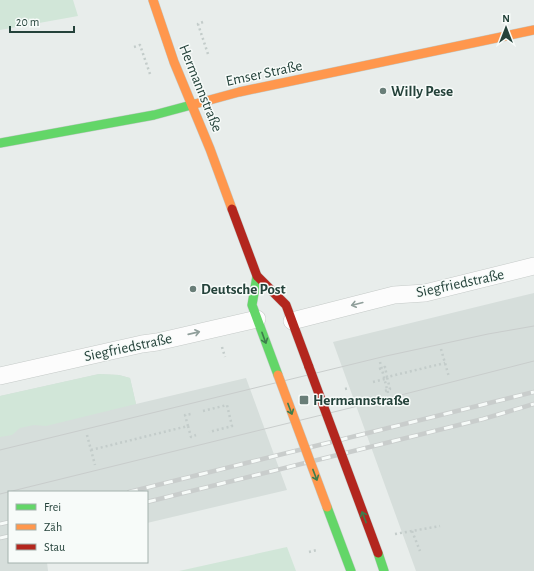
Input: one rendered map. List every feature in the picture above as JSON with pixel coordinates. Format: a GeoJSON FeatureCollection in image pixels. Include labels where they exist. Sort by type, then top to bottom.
{"type":"FeatureCollection","features":[{"type":"Feature","properties":{"kind":"main road","name":"Hermannstraße"},"geometry":{"type":"LineString","coordinates":[[153,0],[174,62],[210,149],[257,276],[286,304],[384,571]]}},
{"type":"Feature","properties":{"kind":"main road","name":"Emser Straße"},"geometry":{"type":"LineString","coordinates":[[0,143],[154,115],[239,92],[534,30]]}},
{"type":"Feature","properties":{"kind":"main road"},"geometry":{"type":"LineString","coordinates":[[257,276],[252,305],[351,571]]}},
{"type":"Feature","properties":{"kind":"street","name":"Siegfriedstraße"},"geometry":{"type":"LineString","coordinates":[[292,320],[394,295],[425,293],[534,266]]}},
{"type":"Feature","properties":{"kind":"street","name":"Siegfriedstraße"},"geometry":{"type":"LineString","coordinates":[[0,376],[257,319]]}},
{"type":"Feature","properties":{"kind":"path"},"geometry":{"type":"LineString","coordinates":[[203,22],[198,24],[208,54]]}},
{"type":"Feature","properties":{"kind":"path"},"geometry":{"type":"LineString","coordinates":[[134,47],[140,45],[150,74]]}},
{"type":"Feature","properties":{"kind":"path"},"geometry":{"type":"LineString","coordinates":[[222,347],[225,357]]}},
{"type":"Feature","properties":{"kind":"path"},"geometry":{"type":"LineString","coordinates":[[441,349],[449,377]]}},
{"type":"Feature","properties":{"kind":"path"},"geometry":{"type":"LineString","coordinates":[[380,362],[390,389],[385,391]]}},
{"type":"Feature","properties":{"kind":"path"},"geometry":{"type":"LineString","coordinates":[[373,382],[445,363]]}},
{"type":"Feature","properties":{"kind":"path"},"geometry":{"type":"LineString","coordinates":[[379,369],[384,367],[388,393]]}},
{"type":"Feature","properties":{"kind":"path"},"geometry":{"type":"LineString","coordinates":[[345,389],[349,388]]}},
{"type":"Feature","properties":{"kind":"path"},"geometry":{"type":"LineString","coordinates":[[203,411],[227,405],[232,426],[209,432]]}},
{"type":"Feature","properties":{"kind":"path"},"geometry":{"type":"LineString","coordinates":[[191,414],[185,415],[191,437],[196,435]]}},
{"type":"Feature","properties":{"kind":"path"},"geometry":{"type":"LineString","coordinates":[[91,450],[188,426]]}},
{"type":"Feature","properties":{"kind":"path"},"geometry":{"type":"LineString","coordinates":[[87,434],[95,465]]}},
{"type":"Feature","properties":{"kind":"path"},"geometry":{"type":"LineString","coordinates":[[395,534],[440,526]]}},
{"type":"Feature","properties":{"kind":"path"},"geometry":{"type":"LineString","coordinates":[[412,531],[420,551]]}},
{"type":"Feature","properties":{"kind":"path"},"geometry":{"type":"LineString","coordinates":[[310,552],[317,550]]}},
{"type":"Feature","properties":{"kind":"shaded area"},"geometry":{"type":"Polygon","coordinates":[[[534,293],[534,571],[416,571],[333,342],[534,293]]]}},
{"type":"Feature","properties":{"kind":"shaded area"},"geometry":{"type":"Polygon","coordinates":[[[99,374],[119,375],[130,378],[136,404],[246,378],[287,490],[148,523],[148,491],[8,491],[8,563],[47,563],[48,571],[0,571],[0,396],[99,374]]]}},
{"type":"Feature","properties":{"kind":"green space"},"geometry":{"type":"Polygon","coordinates":[[[0,0],[73,0],[78,16],[0,30],[0,0]]]}},
{"type":"Feature","properties":{"kind":"green space"},"geometry":{"type":"Polygon","coordinates":[[[99,374],[119,375],[130,378],[136,404],[46,426],[34,425],[20,428],[12,435],[0,437],[0,396],[99,374]]]}},
{"type":"Feature","properties":{"kind":"green space"},"geometry":{"type":"Polygon","coordinates":[[[287,547],[296,571],[179,571],[287,547]]]}},
{"type":"Feature","properties":{"kind":"tram line"},"geometry":{"type":"LineString","coordinates":[[0,450],[386,356],[488,334],[534,326]]}},
{"type":"Feature","properties":{"kind":"tram line"},"geometry":{"type":"LineString","coordinates":[[12,491],[534,361]]}},
{"type":"Feature","properties":{"kind":"tram line"},"geometry":{"type":"LineString","coordinates":[[0,494],[8,492]]}},
{"type":"Feature","properties":{"kind":"railway"},"geometry":{"type":"LineString","coordinates":[[133,491],[534,392]]}},
{"type":"Feature","properties":{"kind":"railway"},"geometry":{"type":"LineString","coordinates":[[148,502],[483,419],[534,404]]}},
{"type":"Feature","properties":{"kind":"railway"},"geometry":{"type":"LineString","coordinates":[[0,524],[8,522]]}},
{"type":"Feature","properties":{"kind":"railway"},"geometry":{"type":"LineString","coordinates":[[0,538],[8,536]]}},
{"type":"Feature","properties":{"kind":"traffic: fast"},"geometry":{"type":"LineString","coordinates":[[0,143],[154,115],[195,104]]}},
{"type":"Feature","properties":{"kind":"traffic: fast"},"geometry":{"type":"LineString","coordinates":[[257,276],[252,305],[278,375]]}},
{"type":"Feature","properties":{"kind":"traffic: fast"},"geometry":{"type":"LineString","coordinates":[[327,507],[351,571]]}},
{"type":"Feature","properties":{"kind":"traffic: fast"},"geometry":{"type":"LineString","coordinates":[[378,553],[384,571]]}},
{"type":"Feature","properties":{"kind":"traffic: slow"},"geometry":{"type":"LineString","coordinates":[[153,0],[174,62],[210,149],[232,209]]}},
{"type":"Feature","properties":{"kind":"traffic: slow"},"geometry":{"type":"LineString","coordinates":[[195,104],[239,92],[534,30]]}},
{"type":"Feature","properties":{"kind":"traffic: slow"},"geometry":{"type":"LineString","coordinates":[[278,375],[327,507]]}},
{"type":"Feature","properties":{"kind":"traffic: jam"},"geometry":{"type":"LineString","coordinates":[[232,209],[257,276],[286,305],[309,367]]}},
{"type":"Feature","properties":{"kind":"traffic: jam"},"geometry":{"type":"LineString","coordinates":[[309,367],[378,553]]}},
{"type":"Feature","properties":{"kind":"place","name":"Willy Pese"},"geometry":{"type":"Point","coordinates":[383,91]}},
{"type":"Feature","properties":{"kind":"place","name":"Deutsche Post"},"geometry":{"type":"Point","coordinates":[193,289]}},
{"type":"Feature","properties":{"kind":"place","name":"Hermannstraße"},"geometry":{"type":"Point","coordinates":[304,400]}}]}
